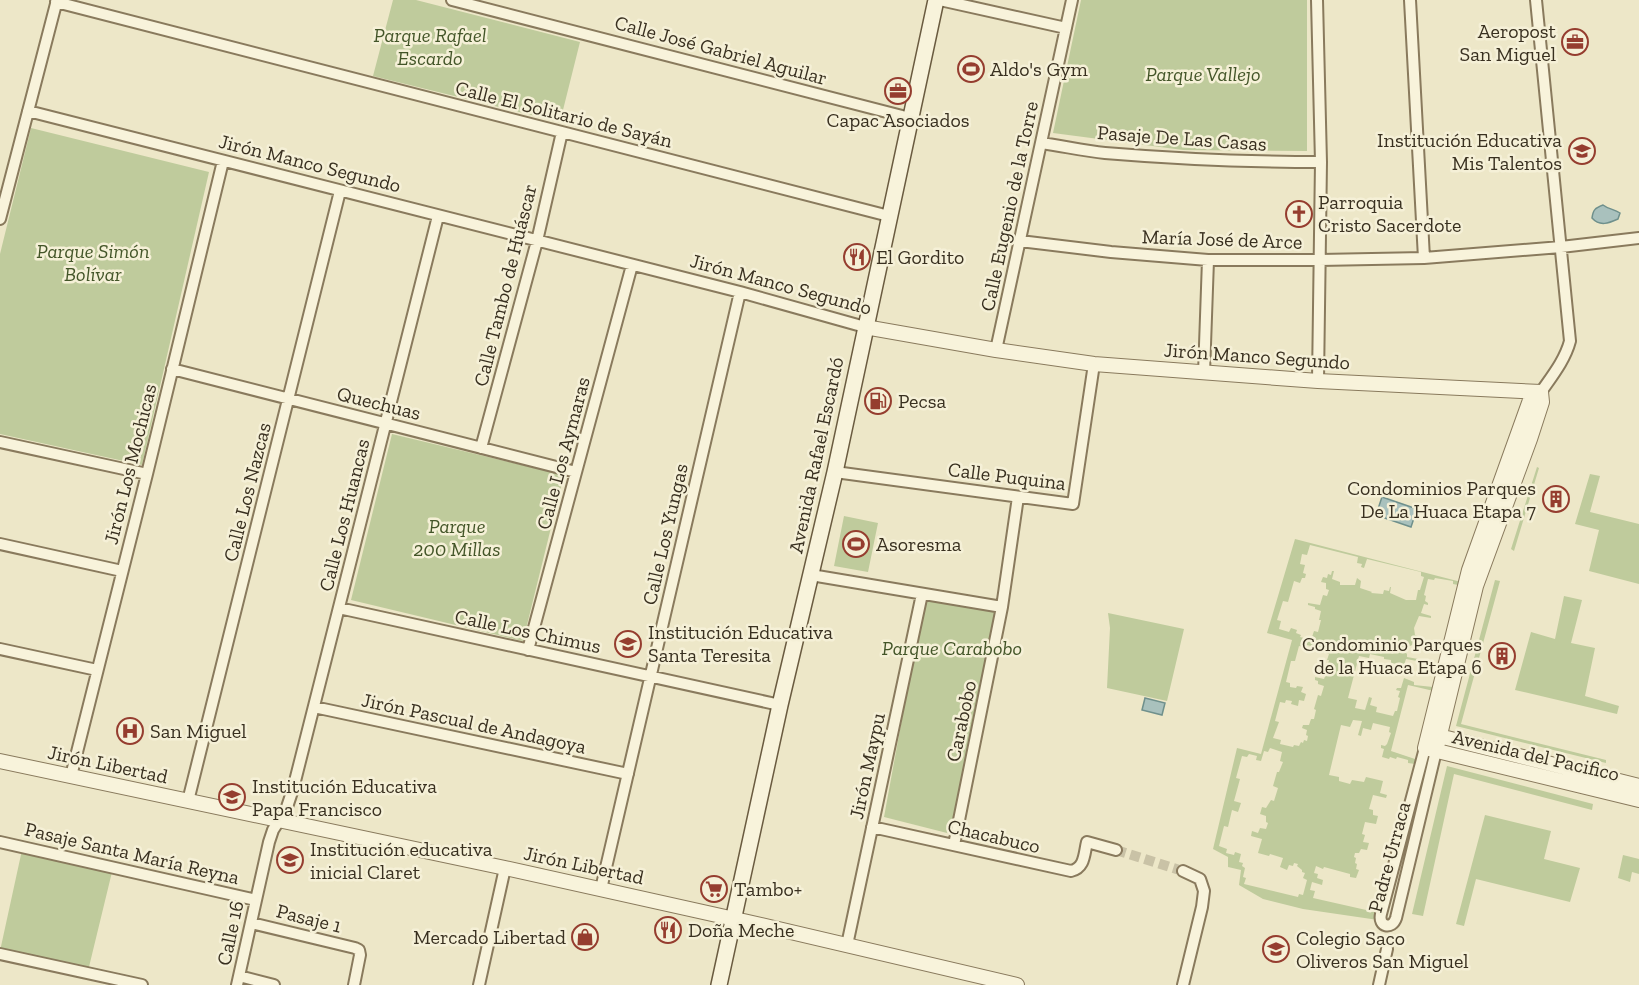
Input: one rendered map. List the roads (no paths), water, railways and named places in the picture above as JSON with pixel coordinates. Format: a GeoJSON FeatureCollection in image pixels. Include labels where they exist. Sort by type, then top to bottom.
{"type":"FeatureCollection","features":[{"type":"Feature","properties":{"kind":"main road","name":"Avenida Rafael Escardó"},"geometry":{"type":"LineString","coordinates":[[718,985],[780,705],[835,472],[910,118],[938,0]]}},
{"type":"Feature","properties":{"kind":"street","name":"Calle José Gabriel Aguilar"},"geometry":{"type":"LineString","coordinates":[[452,0],[910,118]]}},
{"type":"Feature","properties":{"kind":"street"},"geometry":{"type":"LineString","coordinates":[[938,0],[1066,28]]}},
{"type":"Feature","properties":{"kind":"street","name":"Calle Eugenio de la Torre"},"geometry":{"type":"LineString","coordinates":[[996,350],[1072,0]]}},
{"type":"Feature","properties":{"kind":"street"},"geometry":{"type":"LineString","coordinates":[[1317,0],[1321,162],[1318,381]]}},
{"type":"Feature","properties":{"kind":"street"},"geometry":{"type":"LineString","coordinates":[[1410,0],[1424,258]]}},
{"type":"Feature","properties":{"kind":"street","name":"Padre Urraca"},"geometry":{"type":"LineString","coordinates":[[1430,750],[1395,923],[1385,926],[1380,919],[1381,914],[1476,586],[1530,439],[1542,402],[1541,392],[1562,362],[1570,340],[1536,0]]}},
{"type":"Feature","properties":{"kind":"street"},"geometry":{"type":"LineString","coordinates":[[0,219],[3,192],[28,111],[57,1]]}},
{"type":"Feature","properties":{"kind":"street","name":"Calle El Solitario de Sayán"},"geometry":{"type":"LineString","coordinates":[[57,1],[889,216]]}},
{"type":"Feature","properties":{"kind":"street","name":"Jirón Manco Segundo"},"geometry":{"type":"LineString","coordinates":[[28,111],[740,292],[865,327],[996,350],[1094,364],[1318,381],[1541,392]]}},
{"type":"Feature","properties":{"kind":"street","name":"Calle Tambo de Huáscar"},"geometry":{"type":"LineString","coordinates":[[481,448],[537,241],[562,132]]}},
{"type":"Feature","properties":{"kind":"street","name":"Pasaje De Las Casas"},"geometry":{"type":"LineString","coordinates":[[1041,143],[1102,152],[1183,159],[1321,162]]}},
{"type":"Feature","properties":{"kind":"street","name":"Jirón Los Mochicas"},"geometry":{"type":"LineString","coordinates":[[71,776],[223,161]]}},
{"type":"Feature","properties":{"kind":"street","name":"Calle Los Nazcas"},"geometry":{"type":"LineString","coordinates":[[188,801],[340,191]]}},
{"type":"Feature","properties":{"kind":"street","name":"Calle Los Huancas"},"geometry":{"type":"LineString","coordinates":[[280,821],[290,800],[438,216]]}},
{"type":"Feature","properties":{"kind":"street","name":"María José de Arce"},"geometry":{"type":"LineString","coordinates":[[1020,241],[1111,252],[1209,260],[1320,260],[1424,258],[1639,238]]}},
{"type":"Feature","properties":{"kind":"street"},"geometry":{"type":"LineString","coordinates":[[1204,373],[1209,260]]}},
{"type":"Feature","properties":{"kind":"street","name":"Calle Los Aymaras"},"geometry":{"type":"LineString","coordinates":[[528,650],[632,265]]}},
{"type":"Feature","properties":{"kind":"street","name":"Calle Los Yungas"},"geometry":{"type":"LineString","coordinates":[[601,889],[740,292]]}},
{"type":"Feature","properties":{"kind":"street","name":"Calle Puquina"},"geometry":{"type":"LineString","coordinates":[[835,472],[1072,504],[1094,364]]}},
{"type":"Feature","properties":{"kind":"street","name":"Quechuas"},"geometry":{"type":"LineString","coordinates":[[172,369],[576,472]]}},
{"type":"Feature","properties":{"kind":"street"},"geometry":{"type":"LineString","coordinates":[[0,442],[147,474]]}},
{"type":"Feature","properties":{"kind":"street","name":"Carabobo"},"geometry":{"type":"LineString","coordinates":[[954,845],[1002,607],[1018,497]]}},
{"type":"Feature","properties":{"kind":"street"},"geometry":{"type":"LineString","coordinates":[[0,544],[122,571]]}},
{"type":"Feature","properties":{"kind":"street"},"geometry":{"type":"LineString","coordinates":[[811,575],[1002,607]]}},
{"type":"Feature","properties":{"kind":"street","name":"Jirón Maypu"},"geometry":{"type":"LineString","coordinates":[[847,945],[922,594]]}},
{"type":"Feature","properties":{"kind":"street","name":"Calle Los Chimus"},"geometry":{"type":"LineString","coordinates":[[339,608],[780,705]]}},
{"type":"Feature","properties":{"kind":"street"},"geometry":{"type":"LineString","coordinates":[[0,649],[98,670]]}},
{"type":"Feature","properties":{"kind":"street","name":"Jirón Pascual de Andagoya"},"geometry":{"type":"LineString","coordinates":[[314,707],[628,774]]}},
{"type":"Feature","properties":{"kind":"street","name":"Avenida del Pacifico"},"geometry":{"type":"LineString","coordinates":[[1434,735],[1639,786]]}},
{"type":"Feature","properties":{"kind":"street","name":"Avenida del Pacifico"},"geometry":{"type":"LineString","coordinates":[[1430,750],[1639,800]]}},
{"type":"Feature","properties":{"kind":"street","name":"Jirón Libertad"},"geometry":{"type":"LineString","coordinates":[[0,761],[732,918],[847,945],[973,980],[1017,985]]}},
{"type":"Feature","properties":{"kind":"street","name":"Calle 16"},"geometry":{"type":"LineString","coordinates":[[238,980],[269,842],[273,830],[280,821]]}},
{"type":"Feature","properties":{"kind":"street","name":"Chacabuco"},"geometry":{"type":"LineString","coordinates":[[872,827],[1071,871],[1082,866],[1087,842],[1116,850]]}},
{"type":"Feature","properties":{"kind":"street","name":"Pasaje Santa María Reyna"},"geometry":{"type":"LineString","coordinates":[[0,842],[256,900]]}},
{"type":"Feature","properties":{"kind":"street"},"geometry":{"type":"LineString","coordinates":[[479,985],[505,868]]}},
{"type":"Feature","properties":{"kind":"street"},"geometry":{"type":"LineString","coordinates":[[1183,871],[1200,879],[1204,891],[1183,985]]}},
{"type":"Feature","properties":{"kind":"street","name":"Pasaje 1"},"geometry":{"type":"LineString","coordinates":[[251,923],[359,950],[354,985]]}},
{"type":"Feature","properties":{"kind":"street"},"geometry":{"type":"LineString","coordinates":[[1379,985],[1387,949]]}},
{"type":"Feature","properties":{"kind":"street"},"geometry":{"type":"LineString","coordinates":[[0,954],[142,985]]}},
{"type":"Feature","properties":{"kind":"street"},"geometry":{"type":"LineString","coordinates":[[238,980],[274,985]]}},
{"type":"Feature","properties":{"kind":"water"},"geometry":{"type":"Polygon","coordinates":[[[1603,205],[1620,213],[1618,219],[1608,223],[1595,221],[1592,218],[1593,213],[1603,205]]]}},
{"type":"Feature","properties":{"kind":"water"},"geometry":{"type":"Polygon","coordinates":[[[1382,497],[1417,509],[1411,527],[1376,515],[1382,497]]]}},
{"type":"Feature","properties":{"kind":"water"},"geometry":{"type":"Polygon","coordinates":[[[1145,698],[1165,703],[1162,715],[1142,710],[1145,698]]]}},
{"type":"Feature","properties":{"kind":"tunnel"},"geometry":{"type":"LineString","coordinates":[[1116,850],[1183,871]]}},
{"type":"Feature","properties":{"kind":"place","name":"Aeropost San Miguel"},"geometry":{"type":"Point","coordinates":[1575,42]}},
{"type":"Feature","properties":{"kind":"place","name":"Aldo's Gym"},"geometry":{"type":"Point","coordinates":[971,69]}},
{"type":"Feature","properties":{"kind":"place","name":"Capac Asociados"},"geometry":{"type":"Point","coordinates":[898,91]}},
{"type":"Feature","properties":{"kind":"place","name":"Institución Educativa Mis Talentos"},"geometry":{"type":"Point","coordinates":[1582,151]}},
{"type":"Feature","properties":{"kind":"place","name":"Parroquia Cristo Sacerdote"},"geometry":{"type":"Point","coordinates":[1299,214]}},
{"type":"Feature","properties":{"kind":"place","name":"El Gordito"},"geometry":{"type":"Point","coordinates":[857,257]}},
{"type":"Feature","properties":{"kind":"place","name":"Pecsa"},"geometry":{"type":"Point","coordinates":[878,401]}},
{"type":"Feature","properties":{"kind":"place","name":"Condominios Parques De La Huaca Etapa 7"},"geometry":{"type":"Point","coordinates":[1556,499]}},
{"type":"Feature","properties":{"kind":"place","name":"Asoresma"},"geometry":{"type":"Point","coordinates":[856,544]}},
{"type":"Feature","properties":{"kind":"place","name":"Institución Educativa Santa Teresita"},"geometry":{"type":"Point","coordinates":[628,644]}},
{"type":"Feature","properties":{"kind":"place","name":"Condominio Parques de la Huaca Etapa 6"},"geometry":{"type":"Point","coordinates":[1502,656]}},
{"type":"Feature","properties":{"kind":"place","name":"San Miguel"},"geometry":{"type":"Point","coordinates":[130,731]}},
{"type":"Feature","properties":{"kind":"place","name":"Institución Educativa Papa Francisco"},"geometry":{"type":"Point","coordinates":[232,797]}},
{"type":"Feature","properties":{"kind":"place","name":"Institución educativa inicial Claret"},"geometry":{"type":"Point","coordinates":[290,860]}},
{"type":"Feature","properties":{"kind":"place","name":"Tambo+"},"geometry":{"type":"Point","coordinates":[714,889]}},
{"type":"Feature","properties":{"kind":"place","name":"Doña Meche"},"geometry":{"type":"Point","coordinates":[668,930]}},
{"type":"Feature","properties":{"kind":"place","name":"Mercado Libertad"},"geometry":{"type":"Point","coordinates":[585,937]}},
{"type":"Feature","properties":{"kind":"place","name":"Colegio Saco Oliveros San Miguel"},"geometry":{"type":"Point","coordinates":[1276,949]}},
{"type":"Feature","properties":{"kind":"park label","name":"Parque Rafael Escardo"},"geometry":{"type":"Point","coordinates":[430,46]}},
{"type":"Feature","properties":{"kind":"park label","name":"Parque Vallejo"},"geometry":{"type":"Point","coordinates":[1203,74]}},
{"type":"Feature","properties":{"kind":"park label","name":"Parque Simón Bolívar"},"geometry":{"type":"Point","coordinates":[93,262]}},
{"type":"Feature","properties":{"kind":"park label","name":"Parque 200 Millas"},"geometry":{"type":"Point","coordinates":[457,538]}},
{"type":"Feature","properties":{"kind":"park label","name":"Parque Carabobo"},"geometry":{"type":"Point","coordinates":[952,648]}}]}
